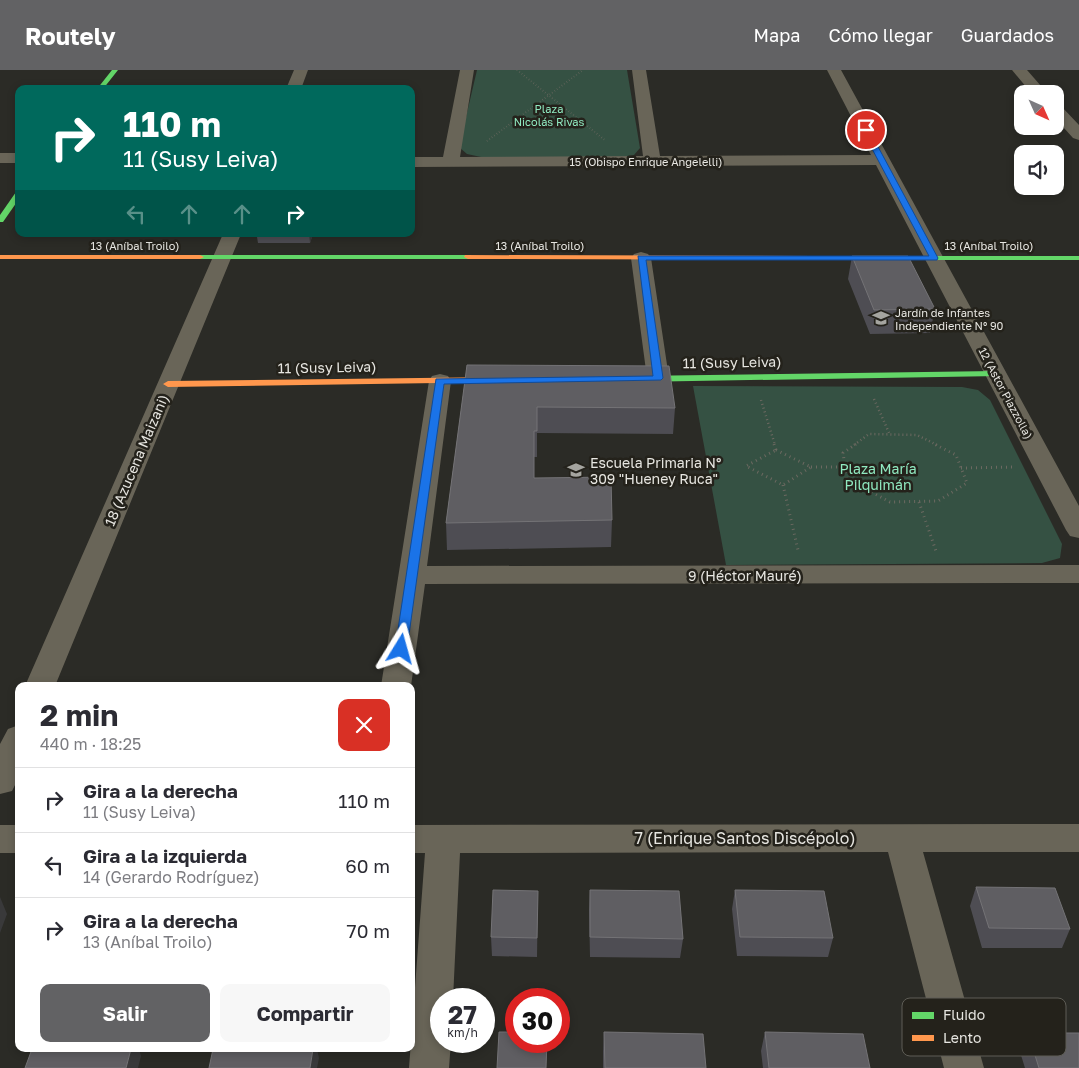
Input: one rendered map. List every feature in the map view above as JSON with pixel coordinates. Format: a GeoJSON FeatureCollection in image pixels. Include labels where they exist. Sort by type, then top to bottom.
{"type":"FeatureCollection","features":[{"type":"Feature","properties":{"kind":"street"},"geometry":{"type":"LineString","coordinates":[[103,85],[115,70]]}},
{"type":"Feature","properties":{"kind":"street"},"geometry":{"type":"LineString","coordinates":[[295,85],[301,70]]}},
{"type":"Feature","properties":{"kind":"street"},"geometry":{"type":"LineString","coordinates":[[454,162],[468,70]]}},
{"type":"Feature","properties":{"kind":"street"},"geometry":{"type":"LineString","coordinates":[[639,70],[652,161]]}},
{"type":"Feature","properties":{"kind":"street","name":"12 (Astor Piazzolla)"},"geometry":{"type":"LineString","coordinates":[[834,70],[1079,530]]}},
{"type":"Feature","properties":{"kind":"street"},"geometry":{"type":"LineString","coordinates":[[1019,70],[1033,85]]}},
{"type":"Feature","properties":{"kind":"street"},"geometry":{"type":"LineString","coordinates":[[1064,119],[1079,135]]}},
{"type":"Feature","properties":{"kind":"street"},"geometry":{"type":"LineString","coordinates":[[0,158],[15,158]]}},
{"type":"Feature","properties":{"kind":"street","name":"15 (Obispo Enrique Angelelli)"},"geometry":{"type":"LineString","coordinates":[[415,162],[881,160]]}},
{"type":"Feature","properties":{"kind":"street"},"geometry":{"type":"LineString","coordinates":[[0,220],[15,199]]}},
{"type":"Feature","properties":{"kind":"street","name":"18 (Azucena Maizani)"},"geometry":{"type":"LineString","coordinates":[[42,682],[231,237]]}},
{"type":"Feature","properties":{"kind":"street","name":"13 (Aníbal Troilo)"},"geometry":{"type":"LineString","coordinates":[[0,257],[1079,258]]}},
{"type":"Feature","properties":{"kind":"street"},"geometry":{"type":"LineString","coordinates":[[641,258],[658,378]]}},
{"type":"Feature","properties":{"kind":"street","name":"11 (Susy Leiva)"},"geometry":{"type":"LineString","coordinates":[[628,379],[996,374]]}},
{"type":"Feature","properties":{"kind":"street","name":"11 (Susy Leiva)"},"geometry":{"type":"LineString","coordinates":[[168,384],[509,380]]}},
{"type":"Feature","properties":{"kind":"street"},"geometry":{"type":"LineString","coordinates":[[397,682],[440,381]]}},
{"type":"Feature","properties":{"kind":"street","name":"9 (Héctor Mauré)"},"geometry":{"type":"LineString","coordinates":[[412,575],[1079,574]]}},
{"type":"Feature","properties":{"kind":"street"},"geometry":{"type":"LineString","coordinates":[[0,782],[15,746]]}},
{"type":"Feature","properties":{"kind":"street"},"geometry":{"type":"LineString","coordinates":[[902,838],[945,998]]}},
{"type":"Feature","properties":{"kind":"street","name":"7 (Enrique Santos Discépolo)"},"geometry":{"type":"LineString","coordinates":[[427,839],[1079,838]]}},
{"type":"Feature","properties":{"kind":"street"},"geometry":{"type":"LineString","coordinates":[[0,839],[15,839]]}},
{"type":"Feature","properties":{"kind":"street"},"geometry":{"type":"LineString","coordinates":[[427,839],[429,1068]]}},
{"type":"Feature","properties":{"kind":"path"},"geometry":{"type":"LineString","coordinates":[[517,70],[632,161]]}},
{"type":"Feature","properties":{"kind":"path"},"geometry":{"type":"LineString","coordinates":[[454,162],[583,70]]}},
{"type":"Feature","properties":{"kind":"path"},"geometry":{"type":"LineString","coordinates":[[864,376],[890,435]]}},
{"type":"Feature","properties":{"kind":"path"},"geometry":{"type":"LineString","coordinates":[[752,377],[776,450],[811,467],[845,467]]}},
{"type":"Feature","properties":{"kind":"path"},"geometry":{"type":"LineString","coordinates":[[868,434],[890,435],[916,435],[956,455],[967,483],[938,501],[890,502],[847,479],[842,453],[868,434]]}},
{"type":"Feature","properties":{"kind":"path"},"geometry":{"type":"LineString","coordinates":[[776,450],[746,466],[783,485],[806,575]]}},
{"type":"Feature","properties":{"kind":"path"},"geometry":{"type":"LineString","coordinates":[[961,468],[1044,466]]}},
{"type":"Feature","properties":{"kind":"path"},"geometry":{"type":"LineString","coordinates":[[783,485],[811,467]]}},
{"type":"Feature","properties":{"kind":"path"},"geometry":{"type":"LineString","coordinates":[[919,502],[945,574]]}},
{"type":"Feature","properties":{"kind":"green space","name":"Plaza Nicolás Rivas"},"geometry":{"type":"Polygon","coordinates":[[[477,70],[627,70],[640,148],[634,155],[619,158],[486,158],[467,154],[459,147],[477,70]]]}},
{"type":"Feature","properties":{"kind":"green space","name":"Plaza María Pilquimán"},"geometry":{"type":"Polygon","coordinates":[[[693,386],[962,387],[978,390],[990,400],[1062,544],[1060,558],[1042,563],[726,565],[693,386]]]}},
{"type":"Feature","properties":{"kind":"building"},"geometry":{"type":"Polygon","coordinates":[[[852,256],[908,256],[935,309],[874,310],[852,256]]]}},
{"type":"Feature","properties":{"kind":"building","name":"Escuela Primaria N° 309 \"Hueney Ruca\""},"geometry":{"type":"Polygon","coordinates":[[[467,365],[669,366],[675,408],[537,407],[537,431],[534,431],[534,478],[611,477],[612,520],[446,523],[467,365]]]}},
{"type":"Feature","properties":{"kind":"building"},"geometry":{"type":"Polygon","coordinates":[[[976,887],[1055,888],[1070,929],[989,928],[976,887]]]}},
{"type":"Feature","properties":{"kind":"building"},"geometry":{"type":"Polygon","coordinates":[[[493,890],[538,891],[537,938],[491,937],[493,890]]]}},
{"type":"Feature","properties":{"kind":"building"},"geometry":{"type":"Polygon","coordinates":[[[590,890],[679,891],[683,939],[590,937],[590,890]]]}},
{"type":"Feature","properties":{"kind":"building"},"geometry":{"type":"Polygon","coordinates":[[[735,890],[824,891],[833,938],[740,937],[735,890]]]}},
{"type":"Feature","properties":{"kind":"building"},"geometry":{"type":"Polygon","coordinates":[[[499,1032],[505,1032],[505,1053],[547,1053],[546,1068],[497,1068],[499,1032]]]}},
{"type":"Feature","properties":{"kind":"building"},"geometry":{"type":"Polygon","coordinates":[[[604,1032],[703,1034],[706,1068],[605,1068],[604,1032]]]}},
{"type":"Feature","properties":{"kind":"building"},"geometry":{"type":"Polygon","coordinates":[[[765,1032],[863,1034],[870,1068],[769,1068],[765,1032]]]}},
{"type":"Feature","properties":{"kind":"building"},"geometry":{"type":"Polygon","coordinates":[[[1066,1033],[1079,1033],[1079,1068],[1039,1068],[1035,1056],[1066,1056],[1066,1033]]]}},
{"type":"Feature","properties":{"kind":"building"},"geometry":{"type":"Polygon","coordinates":[[[31,1052],[130,1052],[126,1068],[25,1068],[31,1052]]]}},
{"type":"Feature","properties":{"kind":"building"},"geometry":{"type":"Polygon","coordinates":[[[212,1052],[313,1052],[310,1068],[209,1068],[212,1052]]]}},
{"type":"Feature","properties":{"kind":"traffic: fast"},"geometry":{"type":"LineString","coordinates":[[103,85],[115,70]]}},
{"type":"Feature","properties":{"kind":"traffic: fast"},"geometry":{"type":"LineString","coordinates":[[0,220],[15,199]]}},
{"type":"Feature","properties":{"kind":"traffic: fast"},"geometry":{"type":"LineString","coordinates":[[200,257],[468,257]]}},
{"type":"Feature","properties":{"kind":"traffic: fast"},"geometry":{"type":"LineString","coordinates":[[813,258],[1079,258]]}},
{"type":"Feature","properties":{"kind":"traffic: fast"},"geometry":{"type":"LineString","coordinates":[[635,379],[996,374]]}},
{"type":"Feature","properties":{"kind":"traffic: slow"},"geometry":{"type":"LineString","coordinates":[[0,257],[200,257]]}},
{"type":"Feature","properties":{"kind":"traffic: slow"},"geometry":{"type":"LineString","coordinates":[[468,257],[813,258]]}},
{"type":"Feature","properties":{"kind":"traffic: slow"},"geometry":{"type":"LineString","coordinates":[[168,384],[502,380]]}},
{"type":"Feature","properties":{"kind":"place","name":"Jardín de Infantes Independiente N° 90"},"geometry":{"type":"Point","coordinates":[881,318]}},
{"type":"Feature","properties":{"kind":"place","name":"Escuela Primaria N° 309 \"Hueney Ruca\""},"geometry":{"type":"Point","coordinates":[576,470]}},
{"type":"Feature","properties":{"kind":"route"},"geometry":{"type":"LineString","coordinates":[[401,649],[440,381],[658,378],[641,258],[934,258],[866,130]]}}]}
